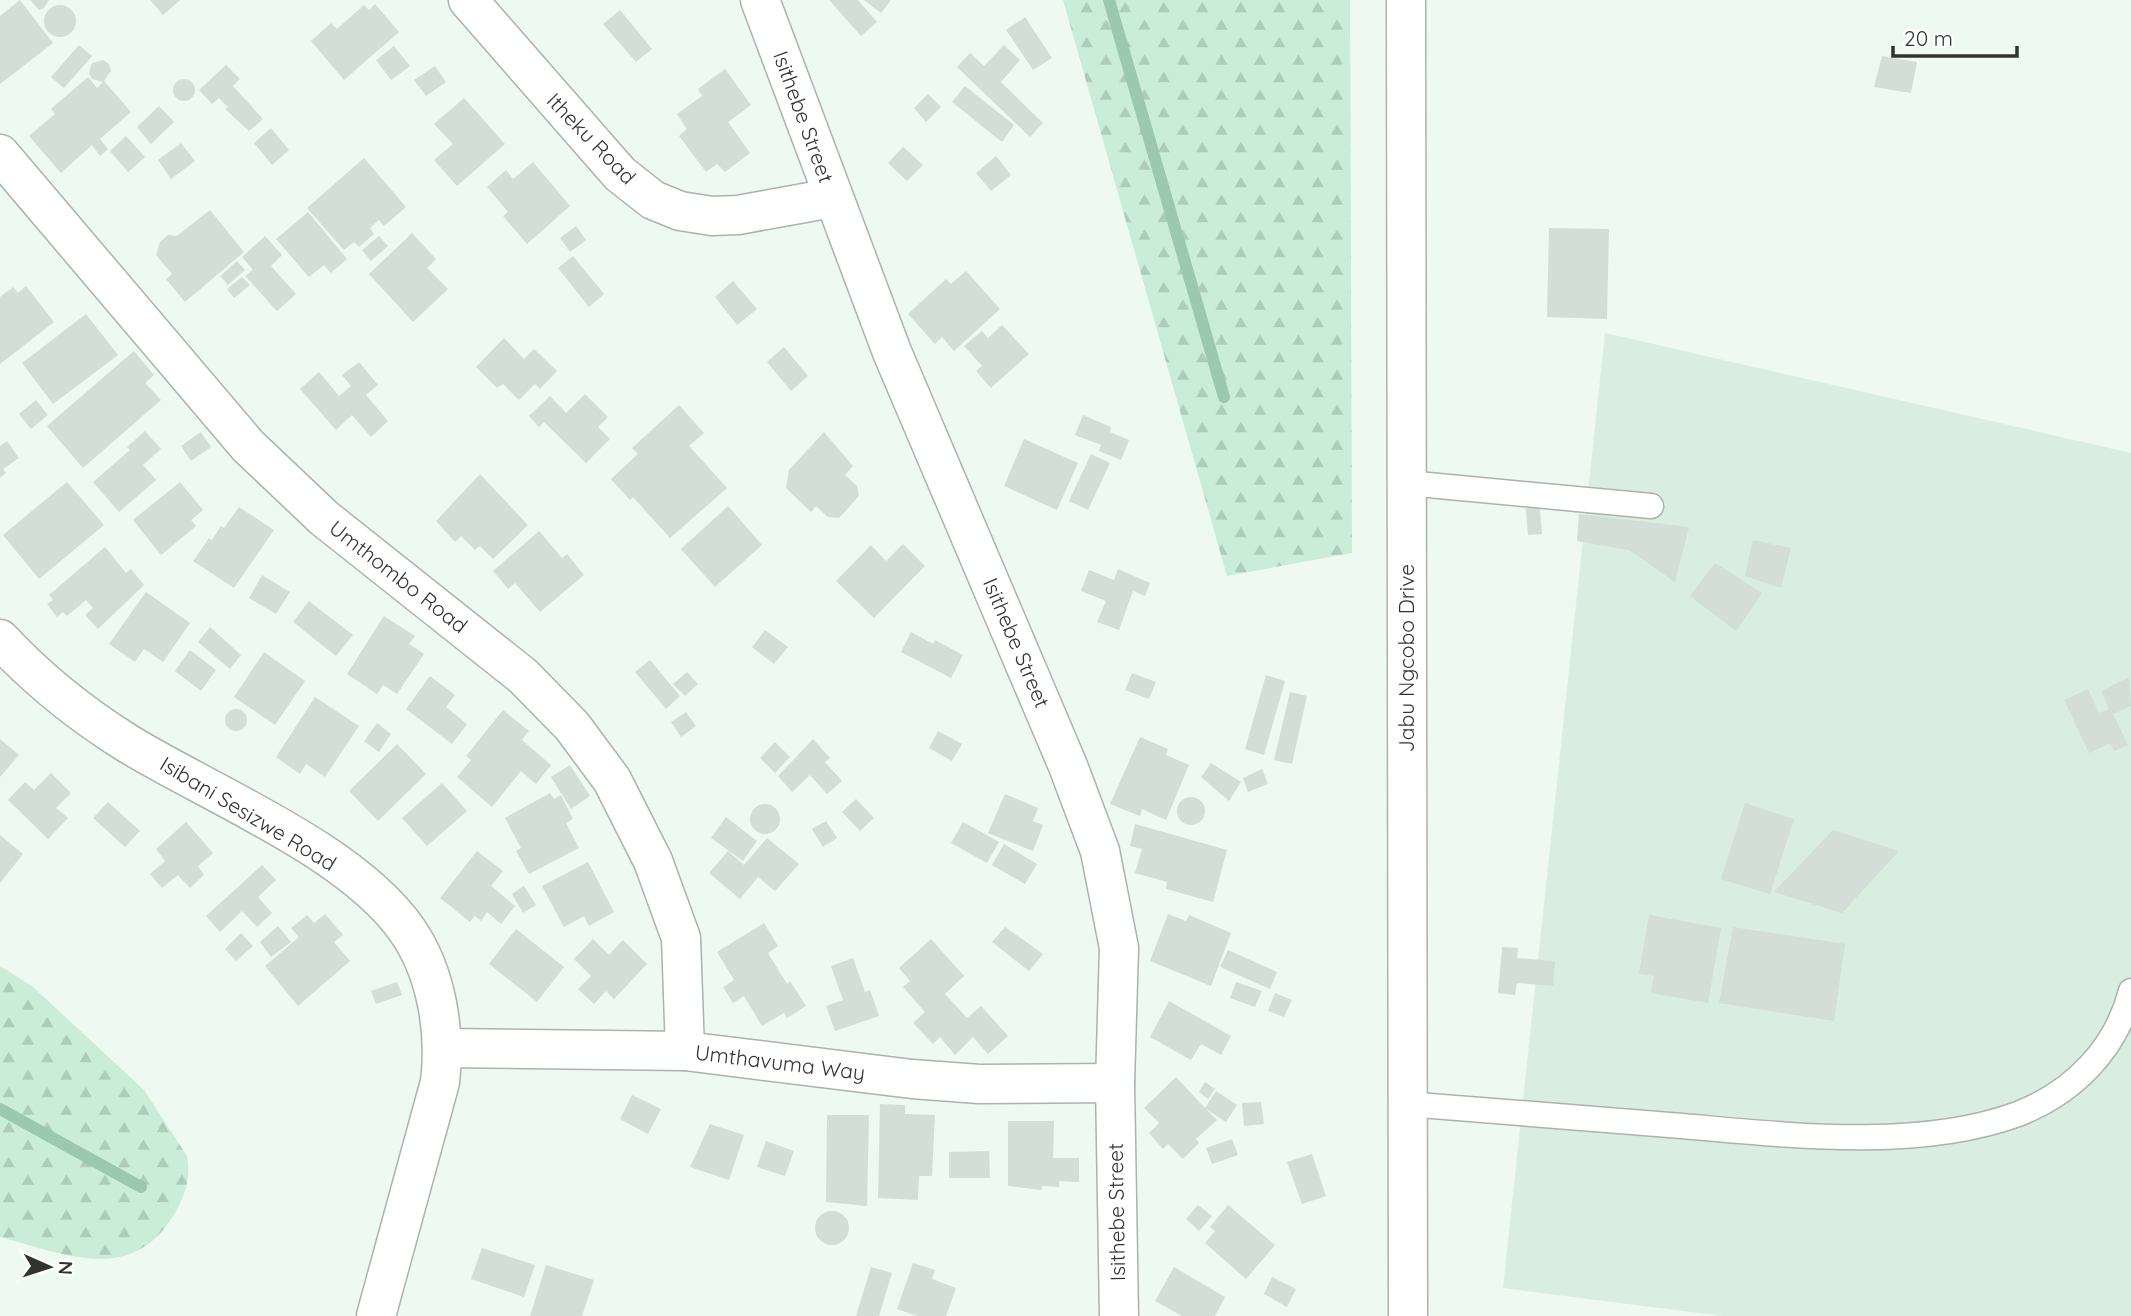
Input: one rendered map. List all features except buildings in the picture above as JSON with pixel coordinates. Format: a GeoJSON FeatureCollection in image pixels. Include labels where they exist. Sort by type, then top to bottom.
{"type":"FeatureCollection","features":[{"type":"Feature","properties":{"kind":"street","name":"Itheku Road"},"geometry":{"type":"LineString","coordinates":[[468,0],[620,174],[653,200],[680,211],[712,216],[738,215],[832,198]]}},
{"type":"Feature","properties":{"kind":"street","name":"Isithebe Street"},"geometry":{"type":"LineString","coordinates":[[760,0],[832,198],[892,352],[1068,766],[1100,851],[1119,948],[1115,1083],[1119,1316]]}},
{"type":"Feature","properties":{"kind":"street","name":"Jabu Ngcobo Drive"},"geometry":{"type":"LineString","coordinates":[[1406,0],[1408,1316]]}},
{"type":"Feature","properties":{"kind":"street","name":"Umthombo Road"},"geometry":{"type":"LineString","coordinates":[[0,154],[248,446],[324,518],[523,676],[572,726],[617,791],[653,861],[681,938],[685,1051]]}},
{"type":"Feature","properties":{"kind":"street","name":"Isibani Sesizwe Road"},"geometry":{"type":"LineString","coordinates":[[0,639],[74,709],[128,743],[323,854],[379,898],[407,931],[425,966],[437,1004],[444,1048],[440,1082],[376,1316]]}},
{"type":"Feature","properties":{"kind":"street","name":"Umthavuma Way"},"geometry":{"type":"LineString","coordinates":[[444,1048],[685,1051],[912,1079],[979,1084],[1115,1083]]}},
{"type":"Feature","properties":{"kind":"lane"},"geometry":{"type":"LineString","coordinates":[[1407,483],[1651,506]]}},
{"type":"Feature","properties":{"kind":"lane"},"geometry":{"type":"LineString","coordinates":[[1408,1104],[1738,1131],[1890,1138],[1968,1126],[2017,1114],[2052,1097],[2088,1070],[2113,1040],[2131,991]]}},
{"type":"Feature","properties":{"kind":"shaded area"},"geometry":{"type":"Polygon","coordinates":[[[1605,333],[2131,453],[2131,1316],[1722,1316],[1503,1288],[1605,333]]]}},
{"type":"Feature","properties":{"kind":"green space"},"geometry":{"type":"Polygon","coordinates":[[[1063,0],[1350,0],[1352,553],[1227,576],[1063,0]]]}},
{"type":"Feature","properties":{"kind":"green space"},"geometry":{"type":"Polygon","coordinates":[[[0,966],[32,986],[144,1090],[187,1156],[187,1180],[177,1209],[156,1238],[137,1251],[116,1258],[94,1259],[71,1256],[0,1237],[0,966]]]}},
{"type":"Feature","properties":{"kind":"waterway"},"geometry":{"type":"LineString","coordinates":[[1109,0],[1224,397]]}},
{"type":"Feature","properties":{"kind":"waterway"},"geometry":{"type":"LineString","coordinates":[[0,1109],[141,1187]]}}]}
